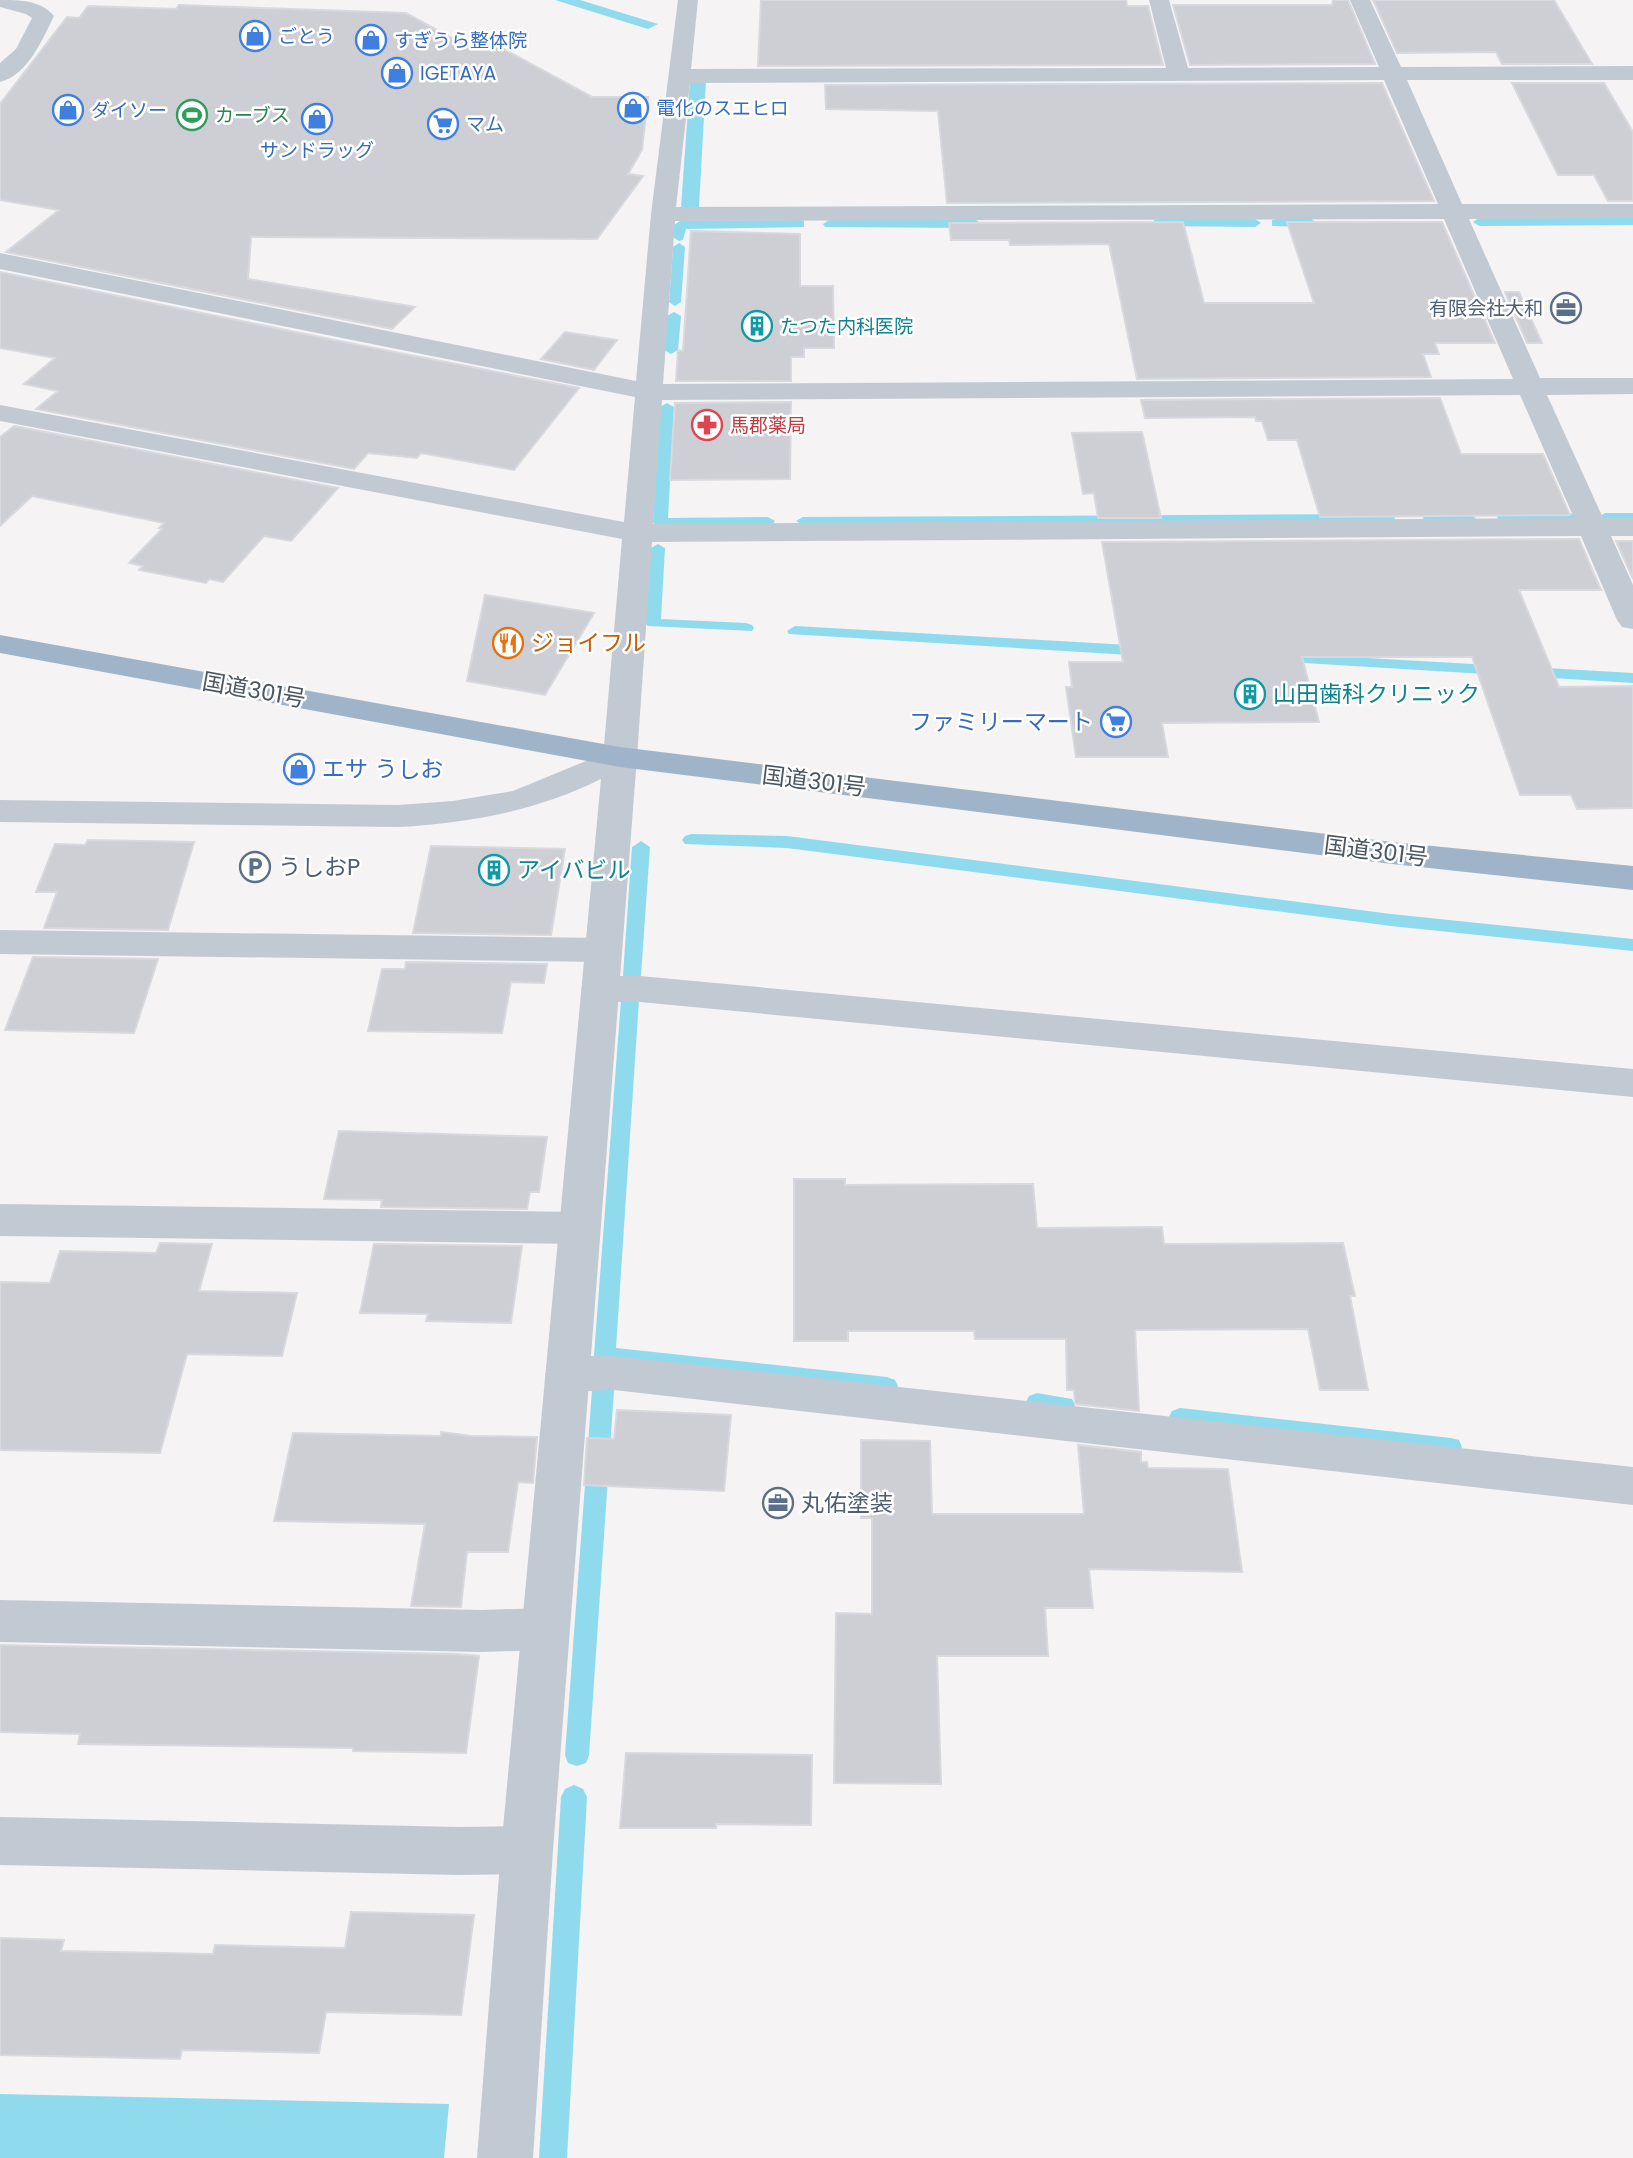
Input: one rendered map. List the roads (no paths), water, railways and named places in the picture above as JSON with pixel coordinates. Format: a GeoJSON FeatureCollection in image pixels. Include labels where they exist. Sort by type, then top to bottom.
{"type":"FeatureCollection","features":[{"type":"Feature","properties":{"kind":"highway","name":"国道301号"},"geometry":{"type":"LineString","coordinates":[[0,644],[620,757],[1392,853],[1633,878]]}},
{"type":"Feature","properties":{"kind":"street"},"geometry":{"type":"LineString","coordinates":[[505,2158],[527,1850],[620,757],[663,214],[688,0]]}},
{"type":"Feature","properties":{"kind":"street"},"geometry":{"type":"LineString","coordinates":[[1159,0],[1179,75]]}},
{"type":"Feature","properties":{"kind":"street"},"geometry":{"type":"LineString","coordinates":[[1360,0],[1633,620]]}},
{"type":"Feature","properties":{"kind":"street"},"geometry":{"type":"LineString","coordinates":[[0,1],[33,9],[43,16],[24,52],[0,75]]}},
{"type":"Feature","properties":{"kind":"street"},"geometry":{"type":"LineString","coordinates":[[679,76],[1633,74]]}},
{"type":"Feature","properties":{"kind":"street"},"geometry":{"type":"LineString","coordinates":[[663,214],[1633,211]]}},
{"type":"Feature","properties":{"kind":"street"},"geometry":{"type":"LineString","coordinates":[[0,261],[649,392],[1633,386]]}},
{"type":"Feature","properties":{"kind":"street"},"geometry":{"type":"LineString","coordinates":[[0,413],[637,533],[1633,527]]}},
{"type":"Feature","properties":{"kind":"street"},"geometry":{"type":"LineString","coordinates":[[0,811],[398,816],[447,814],[495,806],[542,792],[620,757]]}},
{"type":"Feature","properties":{"kind":"street"},"geometry":{"type":"LineString","coordinates":[[0,942],[601,970],[654,990],[1633,1083]]}},
{"type":"Feature","properties":{"kind":"street"},"geometry":{"type":"LineString","coordinates":[[0,1220],[580,1228]]}},
{"type":"Feature","properties":{"kind":"street"},"geometry":{"type":"LineString","coordinates":[[567,1374],[614,1373],[1633,1486]]}},
{"type":"Feature","properties":{"kind":"street"},"geometry":{"type":"LineString","coordinates":[[0,1621],[482,1631],[545,1629]]}},
{"type":"Feature","properties":{"kind":"street"},"geometry":{"type":"LineString","coordinates":[[0,1840],[459,1851],[527,1850]]}},
{"type":"Feature","properties":{"kind":"water"},"geometry":{"type":"Polygon","coordinates":[[[555,0],[580,0],[658,24],[648,29],[555,0]]]}},
{"type":"Feature","properties":{"kind":"water"},"geometry":{"type":"Polygon","coordinates":[[[690,81],[706,81],[699,207],[681,207],[690,81]]]}},
{"type":"Feature","properties":{"kind":"water"},"geometry":{"type":"Polygon","coordinates":[[[0,2094],[449,2104],[444,2158],[0,2158],[0,2094]]]}},
{"type":"Feature","properties":{"kind":"waterway"},"geometry":{"type":"LineString","coordinates":[[1479,222],[1633,221]]}},
{"type":"Feature","properties":{"kind":"waterway"},"geometry":{"type":"LineString","coordinates":[[1158,223],[1255,223]]}},
{"type":"Feature","properties":{"kind":"waterway"},"geometry":{"type":"LineString","coordinates":[[1276,223],[1311,223]]}},
{"type":"Feature","properties":{"kind":"waterway"},"geometry":{"type":"LineString","coordinates":[[679,237],[680,225],[800,224]]}},
{"type":"Feature","properties":{"kind":"waterway"},"geometry":{"type":"LineString","coordinates":[[829,224],[976,224]]}},
{"type":"Feature","properties":{"kind":"waterway"},"geometry":{"type":"LineString","coordinates":[[675,302],[679,247]]}},
{"type":"Feature","properties":{"kind":"waterway"},"geometry":{"type":"LineString","coordinates":[[671,350],[674,316]]}},
{"type":"Feature","properties":{"kind":"waterway"},"geometry":{"type":"LineString","coordinates":[[670,368],[670,377]]}},
{"type":"Feature","properties":{"kind":"waterway"},"geometry":{"type":"LineString","coordinates":[[660,522],[667,407]]}},
{"type":"Feature","properties":{"kind":"waterway"},"geometry":{"type":"LineString","coordinates":[[1504,517],[1570,517]]}},
{"type":"Feature","properties":{"kind":"waterway"},"geometry":{"type":"LineString","coordinates":[[1605,517],[1633,517]]}},
{"type":"Feature","properties":{"kind":"waterway"},"geometry":{"type":"LineString","coordinates":[[803,521],[1388,518]]}},
{"type":"Feature","properties":{"kind":"waterway"},"geometry":{"type":"LineString","coordinates":[[1430,518],[1469,518]]}},
{"type":"Feature","properties":{"kind":"waterway"},"geometry":{"type":"LineString","coordinates":[[660,522],[768,521]]}},
{"type":"Feature","properties":{"kind":"waterway"},"geometry":{"type":"LineString","coordinates":[[658,548],[653,623],[746,628]]}},
{"type":"Feature","properties":{"kind":"waterway"},"geometry":{"type":"LineString","coordinates":[[795,631],[1146,651]]}},
{"type":"Feature","properties":{"kind":"waterway"},"geometry":{"type":"LineString","coordinates":[[1278,658],[1633,678]]}},
{"type":"Feature","properties":{"kind":"waterway"},"geometry":{"type":"LineString","coordinates":[[691,840],[787,842],[1391,920],[1633,945]]}},
{"type":"Feature","properties":{"kind":"waterway"},"geometry":{"type":"LineString","coordinates":[[632,975],[641,847]]}},
{"type":"Feature","properties":{"kind":"waterway"},"geometry":{"type":"LineString","coordinates":[[605,1355],[630,1000]]}},
{"type":"Feature","properties":{"kind":"waterway"},"geometry":{"type":"LineString","coordinates":[[605,1355],[887,1386]]}},
{"type":"Feature","properties":{"kind":"waterway"},"geometry":{"type":"LineString","coordinates":[[577,1755],[603,1390]]}},
{"type":"Feature","properties":{"kind":"waterway"},"geometry":{"type":"LineString","coordinates":[[1037,1402],[1064,1405]]}},
{"type":"Feature","properties":{"kind":"waterway"},"geometry":{"type":"LineString","coordinates":[[1180,1417],[1451,1447]]}},
{"type":"Feature","properties":{"kind":"waterway"},"geometry":{"type":"LineString","coordinates":[[553,2158],[574,1797]]}},
{"type":"Feature","properties":{"kind":"place","name":"ごとう"},"geometry":{"type":"Point","coordinates":[255,36]}},
{"type":"Feature","properties":{"kind":"place","name":"すぎうら整体院"},"geometry":{"type":"Point","coordinates":[371,40]}},
{"type":"Feature","properties":{"kind":"place","name":"IGETAYA"},"geometry":{"type":"Point","coordinates":[397,73]}},
{"type":"Feature","properties":{"kind":"place","name":"電化のスエヒロ"},"geometry":{"type":"Point","coordinates":[633,108]}},
{"type":"Feature","properties":{"kind":"place","name":"ダイソー"},"geometry":{"type":"Point","coordinates":[68,110]}},
{"type":"Feature","properties":{"kind":"place","name":"カーブス"},"geometry":{"type":"Point","coordinates":[192,115]}},
{"type":"Feature","properties":{"kind":"place","name":"サンドラッグ"},"geometry":{"type":"Point","coordinates":[317,119]}},
{"type":"Feature","properties":{"kind":"place","name":"マム"},"geometry":{"type":"Point","coordinates":[443,124]}},
{"type":"Feature","properties":{"kind":"place","name":"有限会社大和"},"geometry":{"type":"Point","coordinates":[1566,308]}},
{"type":"Feature","properties":{"kind":"place","name":"たつた内科医院"},"geometry":{"type":"Point","coordinates":[757,326]}},
{"type":"Feature","properties":{"kind":"place","name":"馬郡薬局"},"geometry":{"type":"Point","coordinates":[707,425]}},
{"type":"Feature","properties":{"kind":"place","name":"ジョイフル"},"geometry":{"type":"Point","coordinates":[508,643]}},
{"type":"Feature","properties":{"kind":"place","name":"山田歯科クリニック"},"geometry":{"type":"Point","coordinates":[1250,694]}},
{"type":"Feature","properties":{"kind":"place","name":"ファミリーマート"},"geometry":{"type":"Point","coordinates":[1116,722]}},
{"type":"Feature","properties":{"kind":"place","name":"エサ うしお"},"geometry":{"type":"Point","coordinates":[299,769]}},
{"type":"Feature","properties":{"kind":"place","name":"うしおP"},"geometry":{"type":"Point","coordinates":[255,867]}},
{"type":"Feature","properties":{"kind":"place","name":"アイバビル"},"geometry":{"type":"Point","coordinates":[494,870]}},
{"type":"Feature","properties":{"kind":"place","name":"丸佑塗装"},"geometry":{"type":"Point","coordinates":[778,1503]}}]}
